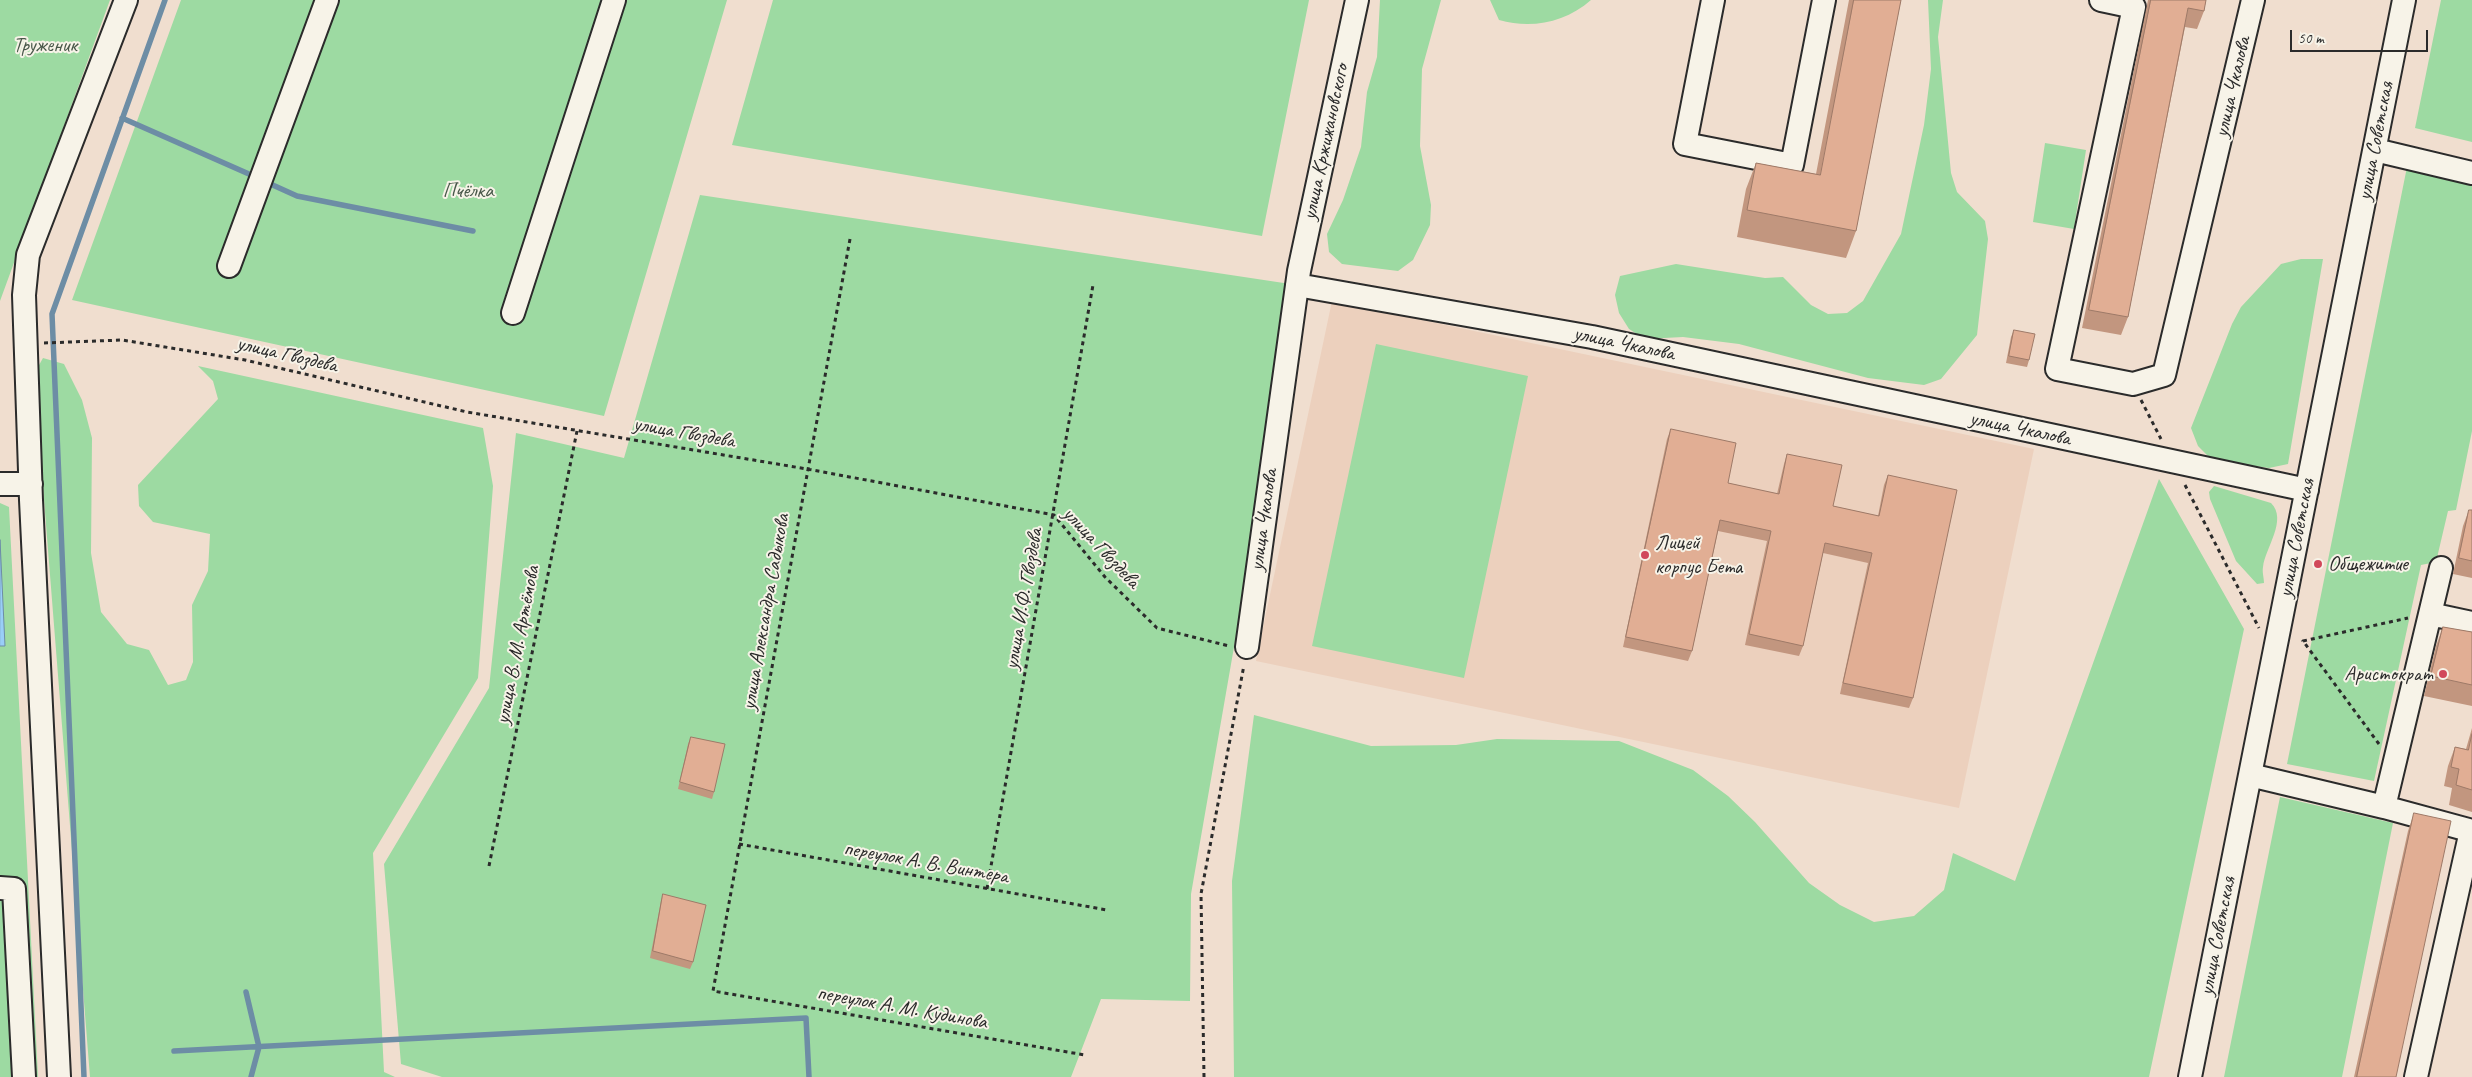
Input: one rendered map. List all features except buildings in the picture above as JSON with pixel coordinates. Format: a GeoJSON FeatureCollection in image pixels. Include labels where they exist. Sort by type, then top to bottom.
{"type":"FeatureCollection","features":[{"type":"Feature","properties":{"kind":"street"},"geometry":{"type":"LineString","coordinates":[[59,1077],[24,294],[28,255],[126,0]]}},
{"type":"Feature","properties":{"kind":"street"},"geometry":{"type":"LineString","coordinates":[[229,266],[327,0]]}},
{"type":"Feature","properties":{"kind":"street"},"geometry":{"type":"LineString","coordinates":[[514,313],[614,0]]}},
{"type":"Feature","properties":{"kind":"street","name":"улица Кржижановского"},"geometry":{"type":"LineString","coordinates":[[1297,285],[1357,0]]}},
{"type":"Feature","properties":{"kind":"street"},"geometry":{"type":"LineString","coordinates":[[1712,0],[1685,144],[1792,165],[1824,0]]}},
{"type":"Feature","properties":{"kind":"street","name":"улица Чкалова"},"geometry":{"type":"LineString","coordinates":[[2101,0],[2134,7],[2057,369],[2133,384],[2164,375],[2253,0]]}},
{"type":"Feature","properties":{"kind":"street","name":"улица Советская"},"geometry":{"type":"LineString","coordinates":[[2190,1077],[2404,0]]}},
{"type":"Feature","properties":{"kind":"street"},"geometry":{"type":"LineString","coordinates":[[2374,150],[2472,172]]}},
{"type":"Feature","properties":{"kind":"street","name":"улица Чкалова"},"geometry":{"type":"LineString","coordinates":[[1247,647],[1297,285],[1592,337],[2307,490]]}},
{"type":"Feature","properties":{"kind":"street"},"geometry":{"type":"LineString","coordinates":[[0,484],[31,484]]}},
{"type":"Feature","properties":{"kind":"street"},"geometry":{"type":"LineString","coordinates":[[2384,807],[2441,568]]}},
{"type":"Feature","properties":{"kind":"street"},"geometry":{"type":"LineString","coordinates":[[2430,614],[2472,623]]}},
{"type":"Feature","properties":{"kind":"street"},"geometry":{"type":"LineString","coordinates":[[2250,774],[2472,831],[2416,1077]]}},
{"type":"Feature","properties":{"kind":"street"},"geometry":{"type":"LineString","coordinates":[[0,888],[14,889],[24,1077]]}},
{"type":"Feature","properties":{"kind":"path","name":"улица Александра Садыкова"},"geometry":{"type":"LineString","coordinates":[[713,991],[850,239]]}},
{"type":"Feature","properties":{"kind":"path","name":"улица И.Ф. Гвоздева"},"geometry":{"type":"LineString","coordinates":[[987,889],[1093,285]]}},
{"type":"Feature","properties":{"kind":"path","name":"улица Гвоздева"},"geometry":{"type":"LineString","coordinates":[[47,343],[68,340],[122,340],[245,360],[468,412],[807,469],[1054,515],[1105,577],[1157,628],[1227,646],[1247,647]]}},
{"type":"Feature","properties":{"kind":"path"},"geometry":{"type":"LineString","coordinates":[[2133,384],[2261,632]]}},
{"type":"Feature","properties":{"kind":"path","name":"улица В. М. Артёмова"},"geometry":{"type":"LineString","coordinates":[[489,866],[577,430]]}},
{"type":"Feature","properties":{"kind":"path"},"geometry":{"type":"LineString","coordinates":[[2395,764],[2302,641],[2430,614]]}},
{"type":"Feature","properties":{"kind":"path"},"geometry":{"type":"LineString","coordinates":[[1204,1077],[1201,894],[1247,647]]}},
{"type":"Feature","properties":{"kind":"path","name":"переулок А. В. Винтера"},"geometry":{"type":"LineString","coordinates":[[739,844],[1107,910]]}},
{"type":"Feature","properties":{"kind":"path","name":"переулок А. М. Кудинова"},"geometry":{"type":"LineString","coordinates":[[713,991],[1085,1055]]}},
{"type":"Feature","properties":{"kind":"shaded area","name":"Лицей корпус Бета"},"geometry":{"type":"Polygon","coordinates":[[[1332,301],[2034,449],[1959,808],[1256,661],[1332,301]]]}},
{"type":"Feature","properties":{"kind":"green space","name":"Труженик"},"geometry":{"type":"Polygon","coordinates":[[[0,0],[110,0],[0,301],[0,0]]]}},
{"type":"Feature","properties":{"kind":"green space","name":"Пчёлка"},"geometry":{"type":"Polygon","coordinates":[[[181,0],[727,0],[604,416],[72,300],[181,0]]]}},
{"type":"Feature","properties":{"kind":"green space"},"geometry":{"type":"Polygon","coordinates":[[[773,0],[1309,0],[1262,236],[732,145],[773,0]]]}},
{"type":"Feature","properties":{"kind":"green space"},"geometry":{"type":"Polygon","coordinates":[[[1380,0],[1441,0],[1422,69],[1420,146],[1431,205],[1430,225],[1413,260],[1398,271],[1342,264],[1329,252],[1327,234],[1343,200],[1361,147],[1367,92],[1377,57],[1380,0]]]}},
{"type":"Feature","properties":{"kind":"green space"},"geometry":{"type":"Polygon","coordinates":[[[1490,0],[1591,0],[1581,8],[1559,19],[1535,24],[1523,24],[1499,20],[1490,0]]]}},
{"type":"Feature","properties":{"kind":"green space"},"geometry":{"type":"Polygon","coordinates":[[[1928,0],[1943,0],[1938,37],[1951,173],[1957,192],[1985,221],[1988,239],[1977,335],[1941,379],[1924,385],[1868,378],[1739,344],[1683,337],[1645,339],[1629,329],[1619,313],[1615,295],[1620,276],[1676,264],[1765,278],[1783,277],[1811,305],[1828,314],[1847,313],[1863,301],[1901,234],[1924,125],[1931,69],[1928,0]]]}},
{"type":"Feature","properties":{"kind":"green space"},"geometry":{"type":"Polygon","coordinates":[[[2441,0],[2472,0],[2472,142],[2415,128],[2441,0]]]}},
{"type":"Feature","properties":{"kind":"green space"},"geometry":{"type":"Polygon","coordinates":[[[2045,143],[2086,150],[2074,229],[2033,222],[2045,143]]]}},
{"type":"Feature","properties":{"kind":"green space"},"geometry":{"type":"Polygon","coordinates":[[[2407,167],[2472,184],[2472,431],[2456,510],[2448,511],[2436,562],[2421,565],[2374,781],[2287,764],[2407,167]]]}},
{"type":"Feature","properties":{"kind":"green space"},"geometry":{"type":"Polygon","coordinates":[[[700,195],[1297,285],[1191,894],[1190,1001],[1101,999],[1071,1077],[442,1077],[401,1064],[384,864],[489,688],[516,433],[624,458],[700,195]]]}},
{"type":"Feature","properties":{"kind":"green space"},"geometry":{"type":"Polygon","coordinates":[[[2301,259],[2323,259],[2288,464],[2269,468],[2212,460],[2198,446],[2191,428],[2232,324],[2241,307],[2281,264],[2301,259]]]}},
{"type":"Feature","properties":{"kind":"green space"},"geometry":{"type":"Polygon","coordinates":[[[1376,344],[1528,376],[1464,678],[1312,646],[1376,344]]]}},
{"type":"Feature","properties":{"kind":"green space"},"geometry":{"type":"Polygon","coordinates":[[[43,358],[64,364],[82,400],[92,438],[91,553],[101,612],[127,644],[149,650],[168,685],[186,680],[193,662],[192,605],[208,571],[210,534],[153,522],[139,506],[138,485],[218,399],[213,381],[198,366],[483,428],[493,486],[478,678],[373,853],[384,1072],[395,1077],[90,1077],[34,374],[43,358]]]}},
{"type":"Feature","properties":{"kind":"green space"},"geometry":{"type":"Polygon","coordinates":[[[2159,479],[2244,629],[2149,1077],[1234,1077],[1232,881],[1254,715],[1371,746],[1456,745],[1497,739],[1619,741],[1693,770],[1728,796],[1755,822],[1809,883],[1840,905],[1874,922],[1914,916],[1944,890],[1953,853],[2015,881],[2159,479]]]}},
{"type":"Feature","properties":{"kind":"green space"},"geometry":{"type":"Polygon","coordinates":[[[2214,486],[2271,503],[2276,510],[2276,526],[2263,567],[2264,583],[2257,584],[2236,561],[2210,499],[2209,492],[2214,486]]]}},
{"type":"Feature","properties":{"kind":"green space"},"geometry":{"type":"Polygon","coordinates":[[[0,503],[9,507],[38,1077],[0,1077],[0,503]]]}},
{"type":"Feature","properties":{"kind":"green space"},"geometry":{"type":"Polygon","coordinates":[[[2280,797],[2393,823],[2342,1077],[2224,1077],[2280,797]]]}},
{"type":"Feature","properties":{"kind":"water"},"geometry":{"type":"Polygon","coordinates":[[[0,540],[5,646],[0,646],[0,540]]]}},
{"type":"Feature","properties":{"kind":"waterway"},"geometry":{"type":"LineString","coordinates":[[84,1077],[52,314],[165,0]]}},
{"type":"Feature","properties":{"kind":"waterway"},"geometry":{"type":"LineString","coordinates":[[122,118],[258,178]]}},
{"type":"Feature","properties":{"kind":"waterway"},"geometry":{"type":"LineString","coordinates":[[266,182],[297,196],[473,231]]}},
{"type":"Feature","properties":{"kind":"waterway"},"geometry":{"type":"LineString","coordinates":[[246,992],[259,1047],[251,1077]]}},
{"type":"Feature","properties":{"kind":"waterway"},"geometry":{"type":"LineString","coordinates":[[174,1051],[806,1018],[809,1077]]}},
{"type":"Feature","properties":{"kind":"place","name":"Лицей корпус Бета"},"geometry":{"type":"Point","coordinates":[1645,555]}},
{"type":"Feature","properties":{"kind":"place","name":"Общежитие"},"geometry":{"type":"Point","coordinates":[2318,564]}},
{"type":"Feature","properties":{"kind":"place","name":"Аристократ"},"geometry":{"type":"Point","coordinates":[2443,674]}}]}
